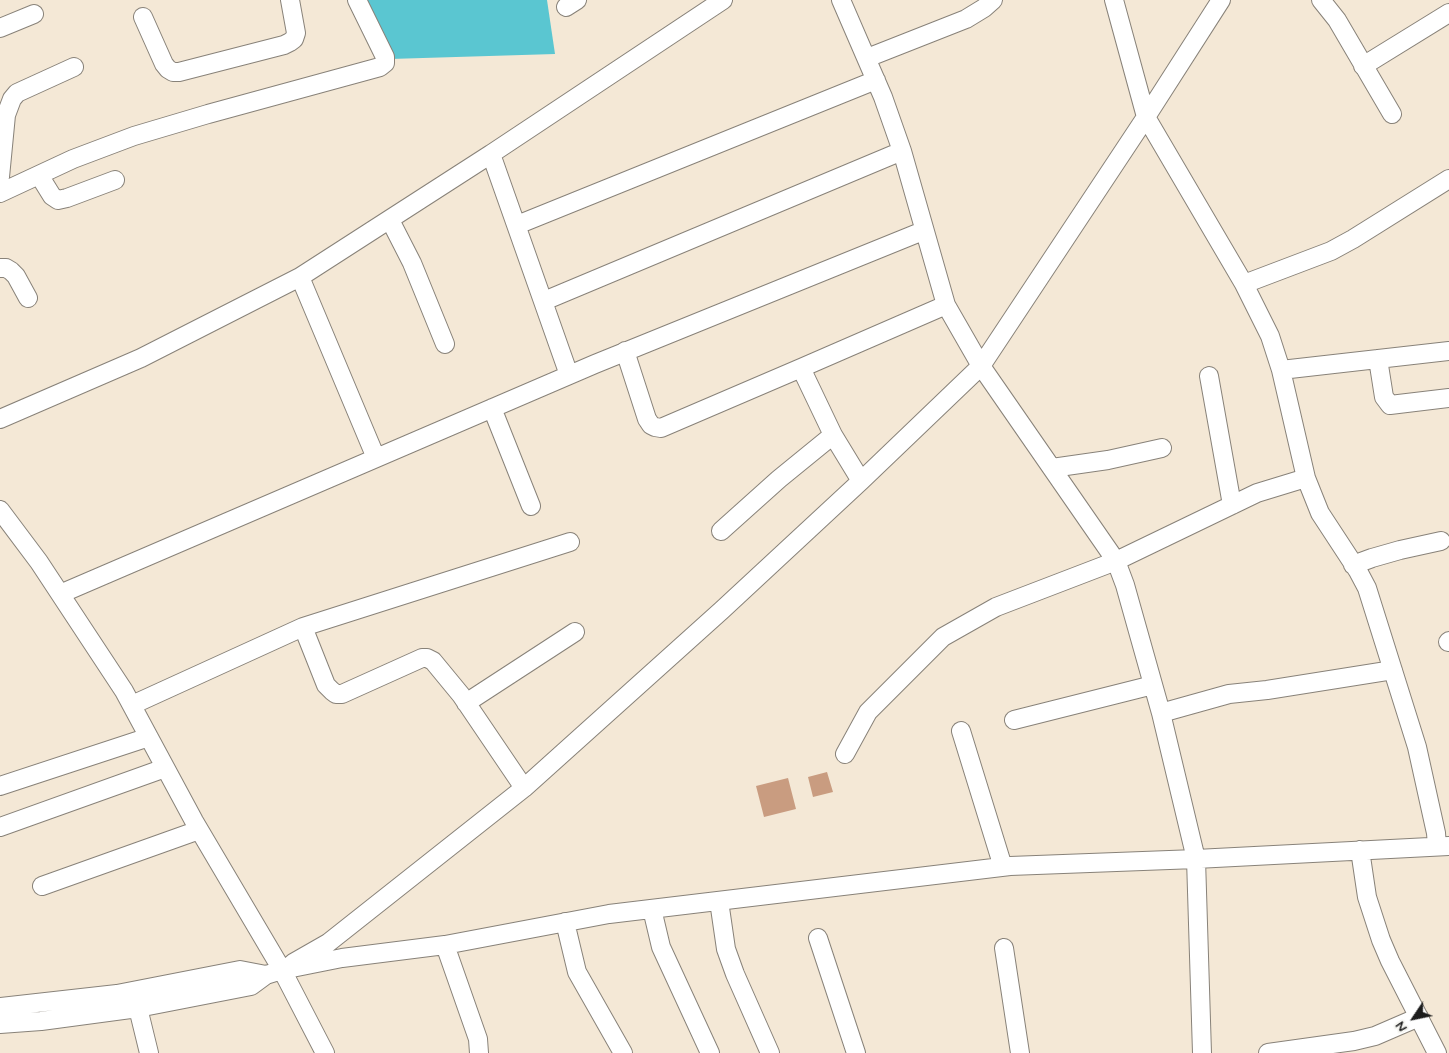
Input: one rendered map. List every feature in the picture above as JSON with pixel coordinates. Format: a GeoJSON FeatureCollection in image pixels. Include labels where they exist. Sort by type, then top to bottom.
{"type":"FeatureCollection","features":[{"type":"Feature","properties":{"kind":"street"},"geometry":{"type":"LineString","coordinates":[[143,17],[164,64],[173,72],[179,72],[290,42],[294,39],[296,33],[290,0]]}},
{"type":"Feature","properties":{"kind":"street"},"geometry":{"type":"LineString","coordinates":[[0,193],[73,159],[134,136],[380,67],[385,63],[384,58],[357,0]]}},
{"type":"Feature","properties":{"kind":"street"},"geometry":{"type":"LineString","coordinates":[[0,418],[141,358],[300,277],[491,154],[723,0]]}},
{"type":"Feature","properties":{"kind":"street"},"geometry":{"type":"LineString","coordinates":[[841,0],[883,97],[902,151],[946,305],[981,366],[1116,561],[1125,584],[1161,713],[1196,859],[1202,1053]]}},
{"type":"Feature","properties":{"kind":"street"},"geometry":{"type":"LineString","coordinates":[[867,58],[966,20],[993,0]]}},
{"type":"Feature","properties":{"kind":"street"},"geometry":{"type":"LineString","coordinates":[[1114,0],[1146,117],[1244,284],[1270,336],[1281,370],[1306,478],[1320,513],[1367,588],[1418,747],[1436,833],[1445,846]]}},
{"type":"Feature","properties":{"kind":"street"},"geometry":{"type":"LineString","coordinates":[[0,1024],[41,1021],[138,1008],[251,986],[328,943],[524,788],[722,610],[981,366],[1221,0]]}},
{"type":"Feature","properties":{"kind":"street"},"geometry":{"type":"LineString","coordinates":[[1321,0],[1337,20],[1392,114]]}},
{"type":"Feature","properties":{"kind":"street"},"geometry":{"type":"LineString","coordinates":[[1363,66],[1449,13]]}},
{"type":"Feature","properties":{"kind":"street"},"geometry":{"type":"LineString","coordinates":[[0,28],[34,14]]}},
{"type":"Feature","properties":{"kind":"street"},"geometry":{"type":"LineString","coordinates":[[0,178],[6,115],[12,99],[16,93],[74,67]]}},
{"type":"Feature","properties":{"kind":"street"},"geometry":{"type":"LineString","coordinates":[[517,225],[876,80]]}},
{"type":"Feature","properties":{"kind":"street"},"geometry":{"type":"LineString","coordinates":[[544,301],[902,151]]}},
{"type":"Feature","properties":{"kind":"street"},"geometry":{"type":"LineString","coordinates":[[491,154],[569,375]]}},
{"type":"Feature","properties":{"kind":"street"},"geometry":{"type":"LineString","coordinates":[[39,175],[52,196],[58,200],[115,180]]}},
{"type":"Feature","properties":{"kind":"street"},"geometry":{"type":"LineString","coordinates":[[1244,284],[1331,251],[1449,179]]}},
{"type":"Feature","properties":{"kind":"street"},"geometry":{"type":"LineString","coordinates":[[390,220],[412,263],[445,344]]}},
{"type":"Feature","properties":{"kind":"street"},"geometry":{"type":"LineString","coordinates":[[60,594],[625,351],[924,231]]}},
{"type":"Feature","properties":{"kind":"street"},"geometry":{"type":"LineString","coordinates":[[0,268],[6,268],[16,276],[28,298]]}},
{"type":"Feature","properties":{"kind":"street"},"geometry":{"type":"LineString","coordinates":[[300,277],[376,458]]}},
{"type":"Feature","properties":{"kind":"street"},"geometry":{"type":"LineString","coordinates":[[625,351],[647,419],[655,428],[661,428],[946,305]]}},
{"type":"Feature","properties":{"kind":"street"},"geometry":{"type":"LineString","coordinates":[[1281,370],[1449,351]]}},
{"type":"Feature","properties":{"kind":"street"},"geometry":{"type":"LineString","coordinates":[[1378,359],[1384,397],[1390,405],[1449,398]]}},
{"type":"Feature","properties":{"kind":"street"},"geometry":{"type":"LineString","coordinates":[[801,368],[833,435],[861,481]]}},
{"type":"Feature","properties":{"kind":"street"},"geometry":{"type":"LineString","coordinates":[[1210,376],[1232,505]]}},
{"type":"Feature","properties":{"kind":"street"},"geometry":{"type":"LineString","coordinates":[[492,408],[531,506]]}},
{"type":"Feature","properties":{"kind":"street"},"geometry":{"type":"LineString","coordinates":[[721,531],[779,479],[833,435]]}},
{"type":"Feature","properties":{"kind":"street"},"geometry":{"type":"LineString","coordinates":[[1052,468],[1108,460],[1162,448]]}},
{"type":"Feature","properties":{"kind":"street"},"geometry":{"type":"LineString","coordinates":[[846,754],[868,712],[943,637],[996,607],[1116,561],[1257,493],[1306,478]]}},
{"type":"Feature","properties":{"kind":"street"},"geometry":{"type":"LineString","coordinates":[[0,510],[60,594],[124,691],[274,973],[325,1053]]}},
{"type":"Feature","properties":{"kind":"street"},"geometry":{"type":"LineString","coordinates":[[1354,565],[1400,550],[1441,541]]}},
{"type":"Feature","properties":{"kind":"street"},"geometry":{"type":"LineString","coordinates":[[132,705],[303,627],[570,542]]}},
{"type":"Feature","properties":{"kind":"street"},"geometry":{"type":"LineString","coordinates":[[303,627],[326,684],[336,694],[342,694],[413,661],[427,658],[439,668],[466,703],[524,788]]}},
{"type":"Feature","properties":{"kind":"street"},"geometry":{"type":"LineString","coordinates":[[466,703],[575,632]]}},
{"type":"Feature","properties":{"kind":"street"},"geometry":{"type":"LineString","coordinates":[[1161,713],[1229,694],[1393,670]]}},
{"type":"Feature","properties":{"kind":"street"},"geometry":{"type":"LineString","coordinates":[[1014,720],[1153,685]]}},
{"type":"Feature","properties":{"kind":"street"},"geometry":{"type":"LineString","coordinates":[[961,731],[1003,867]]}},
{"type":"Feature","properties":{"kind":"street"},"geometry":{"type":"LineString","coordinates":[[0,786],[149,737]]}},
{"type":"Feature","properties":{"kind":"street"},"geometry":{"type":"LineString","coordinates":[[0,827],[165,768]]}},
{"type":"Feature","properties":{"kind":"street"},"geometry":{"type":"LineString","coordinates":[[42,886],[199,830]]}},
{"type":"Feature","properties":{"kind":"street"},"geometry":{"type":"LineString","coordinates":[[0,1007],[117,994],[240,970],[274,973],[342,958],[445,945],[609,914],[1003,867],[1445,846]]}},
{"type":"Feature","properties":{"kind":"street"},"geometry":{"type":"LineString","coordinates":[[1360,850],[1367,897],[1381,940],[1437,1053]]}},
{"type":"Feature","properties":{"kind":"street"},"geometry":{"type":"LineString","coordinates":[[719,901],[726,949],[770,1053]]}},
{"type":"Feature","properties":{"kind":"street"},"geometry":{"type":"LineString","coordinates":[[652,909],[664,953],[710,1053]]}},
{"type":"Feature","properties":{"kind":"street"},"geometry":{"type":"LineString","coordinates":[[566,922],[577,972],[623,1053]]}},
{"type":"Feature","properties":{"kind":"street"},"geometry":{"type":"LineString","coordinates":[[818,938],[856,1053]]}},
{"type":"Feature","properties":{"kind":"street"},"geometry":{"type":"LineString","coordinates":[[445,945],[478,1039],[478,1053]]}},
{"type":"Feature","properties":{"kind":"street"},"geometry":{"type":"LineString","coordinates":[[1004,948],[1020,1053]]}},
{"type":"Feature","properties":{"kind":"street"},"geometry":{"type":"LineString","coordinates":[[138,1008],[149,1053]]}},
{"type":"Feature","properties":{"kind":"street"},"geometry":{"type":"LineString","coordinates":[[1268,1053],[1354,1041],[1376,1036],[1418,1017]]}},
{"type":"Feature","properties":{"kind":"water"},"geometry":{"type":"Polygon","coordinates":[[[362,0],[547,0],[555,54],[390,59],[362,0]]]}},
{"type":"Feature","properties":{"kind":"building"},"geometry":{"type":"Polygon","coordinates":[[[827,772],[833,792],[813,797],[808,777],[827,772]]]}},
{"type":"Feature","properties":{"kind":"building"},"geometry":{"type":"Polygon","coordinates":[[[788,778],[796,809],[764,817],[756,786],[788,778]]]}}]}
